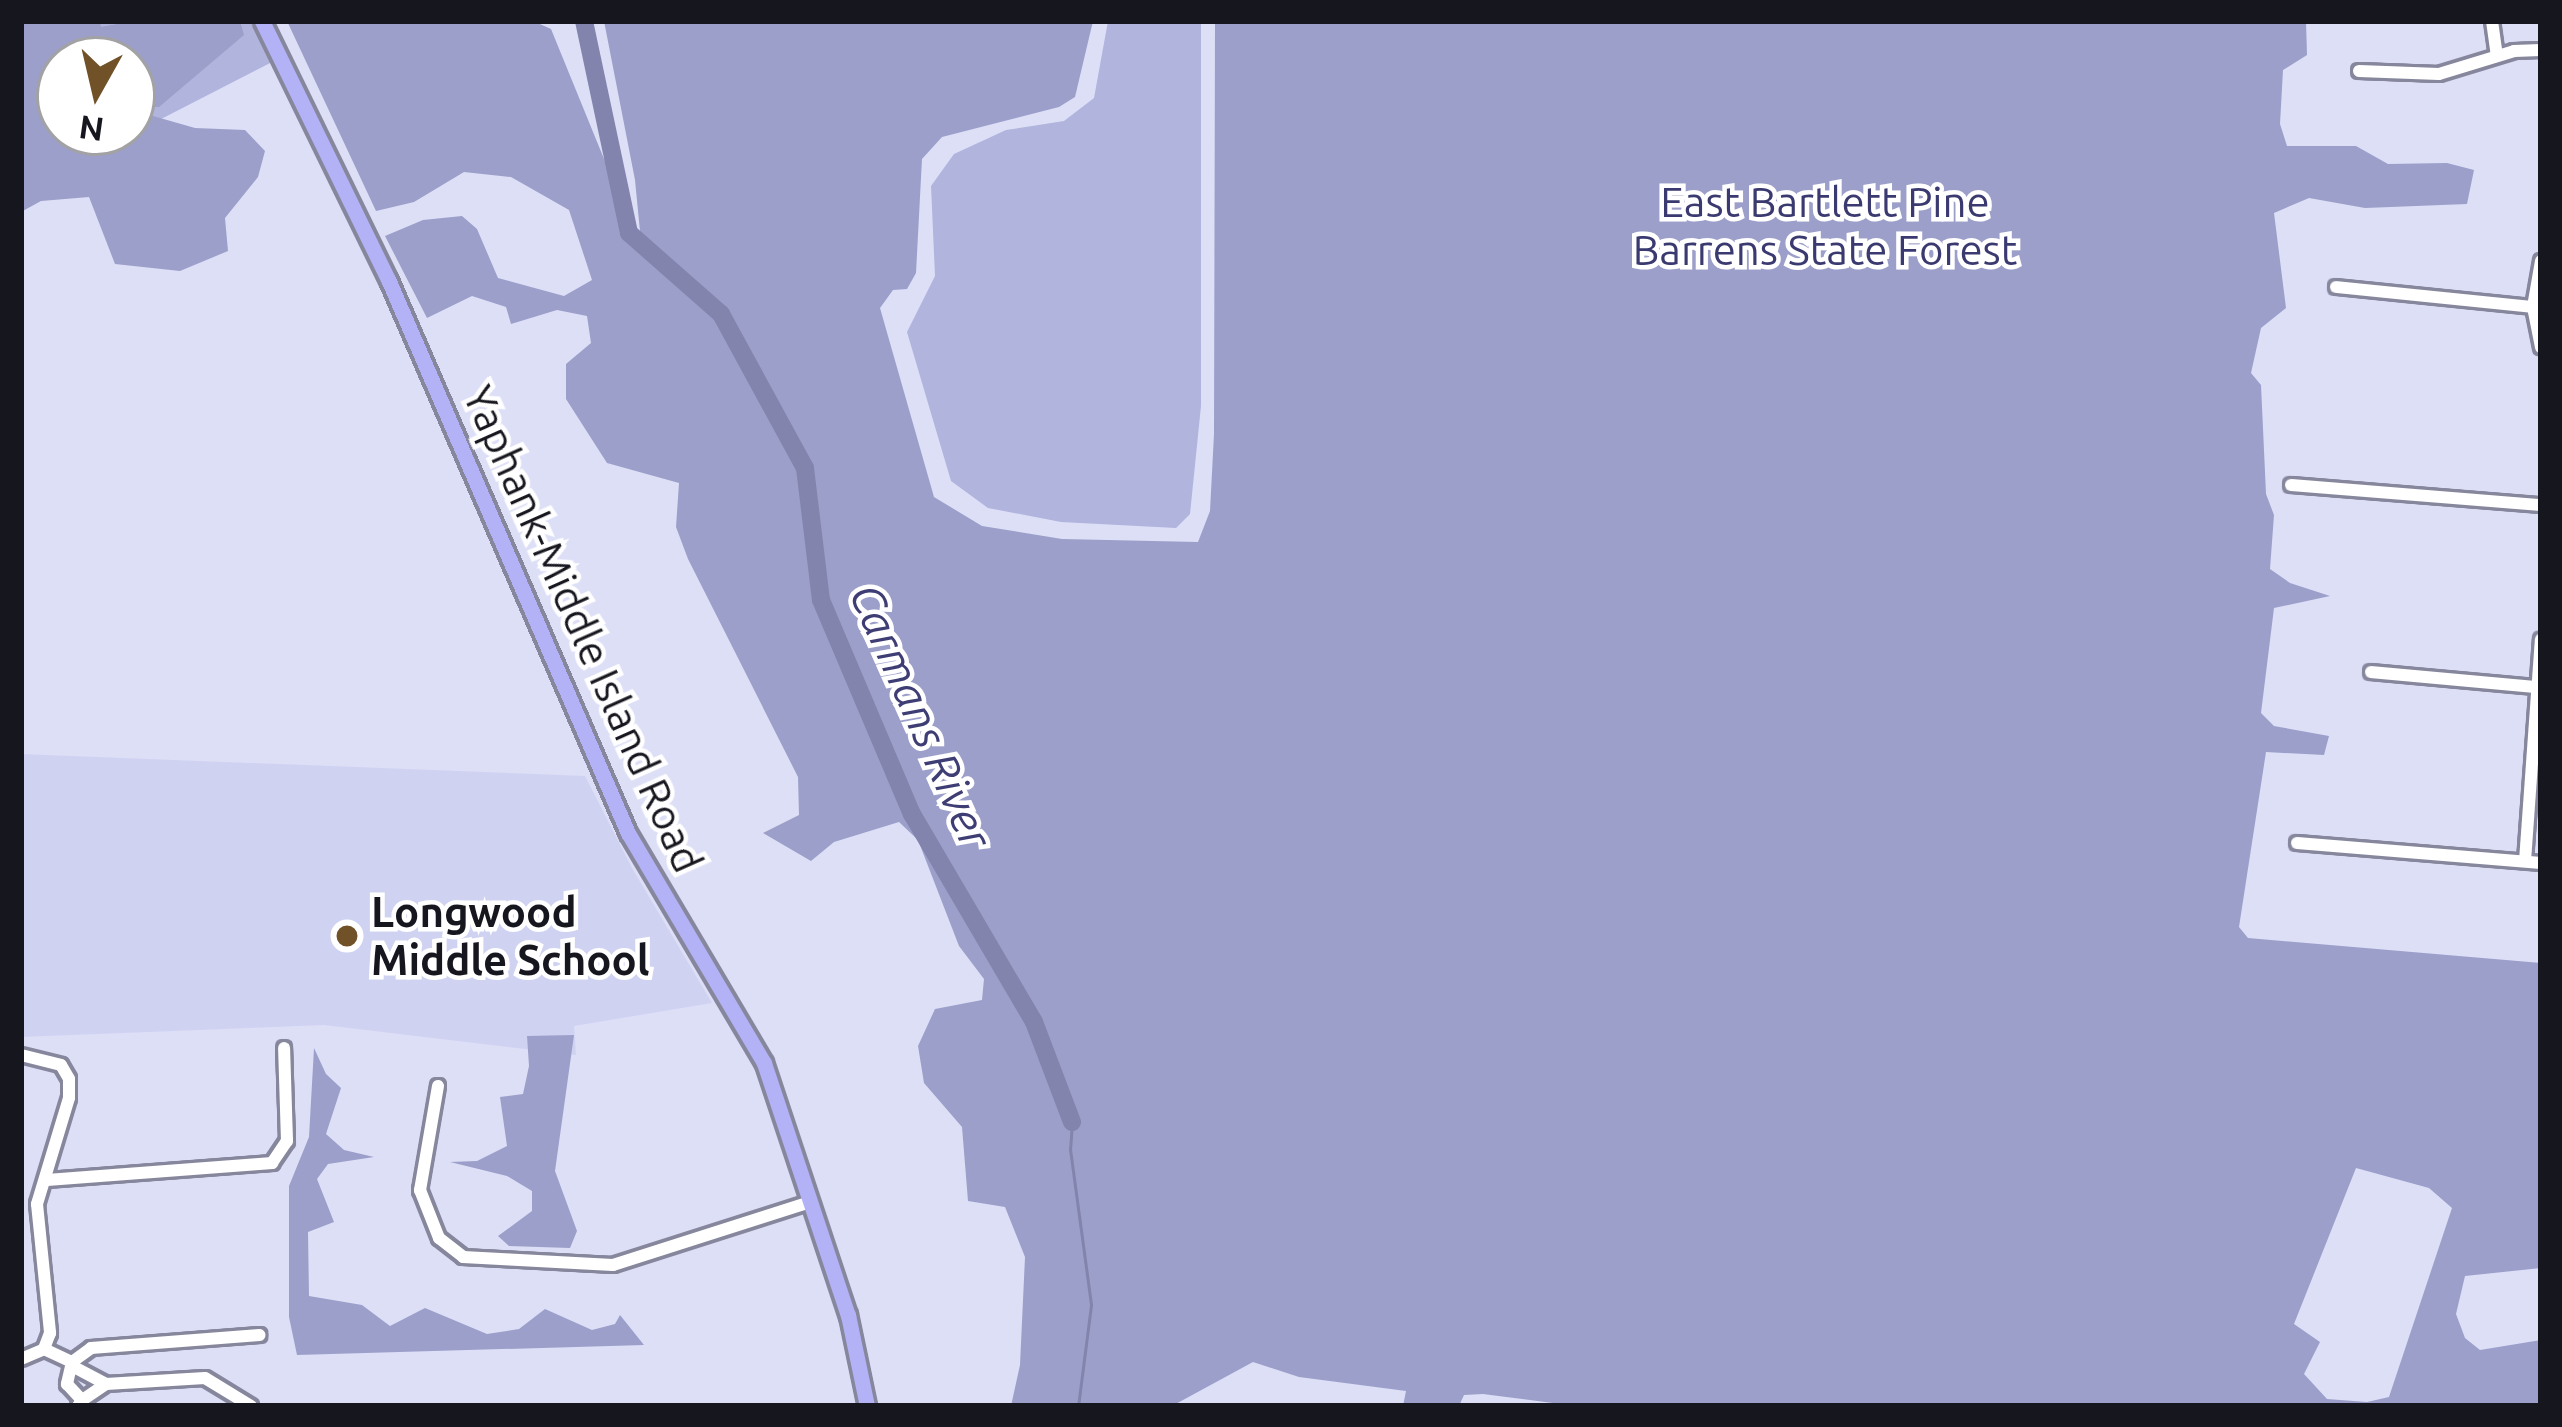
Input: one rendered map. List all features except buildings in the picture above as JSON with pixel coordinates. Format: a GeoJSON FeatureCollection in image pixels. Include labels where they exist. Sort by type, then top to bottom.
{"type":"FeatureCollection","features":[{"type":"Feature","properties":{"kind":"main road","name":"Yaphank-Middle Island Road"},"geometry":{"type":"LineString","coordinates":[[262,21],[388,279],[644,864],[764,1063],[859,1353],[867,1406]]}},
{"type":"Feature","properties":{"kind":"street"},"geometry":{"type":"LineString","coordinates":[[2492,21],[2497,55]]}},
{"type":"Feature","properties":{"kind":"street"},"geometry":{"type":"LineString","coordinates":[[2359,71],[2439,74],[2497,55],[2541,50]]}},
{"type":"Feature","properties":{"kind":"street"},"geometry":{"type":"LineString","coordinates":[[2541,261],[2533,307],[2541,347]]}},
{"type":"Feature","properties":{"kind":"street"},"geometry":{"type":"LineString","coordinates":[[2336,287],[2533,307]]}},
{"type":"Feature","properties":{"kind":"street"},"geometry":{"type":"LineString","coordinates":[[2291,485],[2541,505]]}},
{"type":"Feature","properties":{"kind":"street"},"geometry":{"type":"LineString","coordinates":[[2525,861],[2541,640]]}},
{"type":"Feature","properties":{"kind":"street"},"geometry":{"type":"LineString","coordinates":[[2371,672],[2536,687]]}},
{"type":"Feature","properties":{"kind":"street"},"geometry":{"type":"LineString","coordinates":[[2297,843],[2541,863]]}},
{"type":"Feature","properties":{"kind":"street"},"geometry":{"type":"LineString","coordinates":[[47,1180],[272,1163],[286,1141],[284,1048]]}},
{"type":"Feature","properties":{"kind":"street"},"geometry":{"type":"LineString","coordinates":[[21,1055],[61,1065],[69,1079],[47,1180],[37,1204],[50,1333],[44,1348],[21,1359]]}},
{"type":"Feature","properties":{"kind":"street"},"geometry":{"type":"LineString","coordinates":[[439,1086],[420,1190],[439,1238],[463,1257],[613,1265],[810,1202]]}},
{"type":"Feature","properties":{"kind":"street"},"geometry":{"type":"LineString","coordinates":[[21,1205],[37,1204]]}},
{"type":"Feature","properties":{"kind":"street"},"geometry":{"type":"LineString","coordinates":[[251,1406],[205,1378],[106,1384],[80,1403],[69,1391],[73,1364],[91,1348],[260,1335]]}},
{"type":"Feature","properties":{"kind":"street"},"geometry":{"type":"LineString","coordinates":[[44,1348],[106,1384]]}},
{"type":"Feature","properties":{"kind":"shaded area"},"geometry":{"type":"Polygon","coordinates":[[[21,21],[260,21],[278,59],[156,122],[156,36],[36,36],[36,156],[89,156],[21,191],[21,21]]]}},
{"type":"Feature","properties":{"kind":"shaded area"},"geometry":{"type":"Polygon","coordinates":[[[1108,21],[1201,21],[1201,406],[1190,514],[1176,528],[1061,522],[988,508],[951,481],[907,332],[935,276],[931,186],[954,154],[1006,130],[1064,121],[1094,98],[1108,21]]]}},
{"type":"Feature","properties":{"kind":"shaded area","name":"Longwood Middle School"},"geometry":{"type":"Polygon","coordinates":[[[21,754],[585,776],[632,868],[712,1003],[574,1026],[576,1055],[324,1025],[21,1037],[21,754]]]}},
{"type":"Feature","properties":{"kind":"green space"},"geometry":{"type":"Polygon","coordinates":[[[21,21],[100,21],[101,27],[134,21],[240,21],[244,35],[159,107],[156,36],[36,36],[36,156],[156,156],[156,117],[195,128],[245,130],[265,151],[258,177],[225,218],[228,251],[180,271],[115,264],[89,197],[41,201],[21,212],[21,21]]]}},
{"type":"Feature","properties":{"kind":"green space","name":"East Bartlett Pine Barrens State Forest"},"geometry":{"type":"Polygon","coordinates":[[[287,21],[533,21],[551,29],[642,252],[635,180],[604,21],[1093,21],[1075,97],[1059,107],[942,137],[922,159],[916,273],[907,289],[893,290],[880,308],[934,497],[982,526],[1062,539],[1198,542],[1210,511],[1214,434],[1215,21],[2306,21],[2307,55],[2283,70],[2280,124],[2287,146],[2356,146],[2388,164],[2447,163],[2474,170],[2467,204],[2365,208],[2309,198],[2274,213],[2286,308],[2261,328],[2251,373],[2261,385],[2266,494],[2274,515],[2270,569],[2290,583],[2330,596],[2274,608],[2261,713],[2274,726],[2329,736],[2324,755],[2266,752],[2239,927],[2248,938],[2541,963],[2541,1268],[2465,1276],[2456,1314],[2465,1338],[2480,1350],[2541,1340],[2541,1406],[1576,1406],[1483,1394],[1464,1395],[1459,1406],[1403,1406],[1406,1391],[1299,1377],[1253,1362],[1172,1406],[1011,1406],[1020,1365],[1025,1257],[1005,1207],[968,1201],[962,1127],[924,1083],[918,1046],[935,1009],[982,1000],[984,979],[959,946],[918,840],[899,822],[834,842],[811,861],[763,833],[799,815],[798,777],[688,559],[676,527],[679,483],[607,463],[566,399],[566,364],[591,343],[587,316],[557,310],[511,324],[506,307],[472,296],[427,318],[385,236],[423,220],[462,216],[477,229],[498,278],[564,296],[592,280],[569,210],[511,177],[464,172],[414,202],[376,211],[287,21]],[[2356,1168],[2294,1324],[2320,1342],[2304,1374],[2327,1399],[2367,1402],[2389,1397],[2452,1208],[2429,1188],[2356,1168]]]}},
{"type":"Feature","properties":{"kind":"green space"},"geometry":{"type":"Polygon","coordinates":[[[574,1035],[555,1171],[577,1231],[570,1248],[509,1246],[498,1236],[532,1211],[532,1191],[507,1176],[450,1162],[477,1161],[507,1146],[500,1097],[523,1094],[529,1066],[527,1036],[574,1035]]]}},
{"type":"Feature","properties":{"kind":"green space"},"geometry":{"type":"Polygon","coordinates":[[[314,1048],[326,1074],[341,1088],[326,1134],[344,1150],[374,1157],[328,1164],[317,1179],[334,1222],[308,1232],[309,1296],[362,1305],[390,1326],[425,1308],[487,1334],[519,1329],[545,1309],[592,1330],[615,1324],[620,1315],[644,1345],[297,1355],[289,1317],[289,1186],[309,1137],[314,1048]]]}},
{"type":"Feature","properties":{"kind":"waterway","name":"Carmans River"},"geometry":{"type":"LineString","coordinates":[[584,21],[629,233],[721,314],[805,468],[821,600],[912,814],[1034,1022],[1072,1122]]}},
{"type":"Feature","properties":{"kind":"waterway"},"geometry":{"type":"LineString","coordinates":[[1072,1122],[1070,1149],[1091,1305],[1078,1406]]}},
{"type":"Feature","properties":{"kind":"place","name":"Longwood Middle School"},"geometry":{"type":"Point","coordinates":[347,936]}}]}
